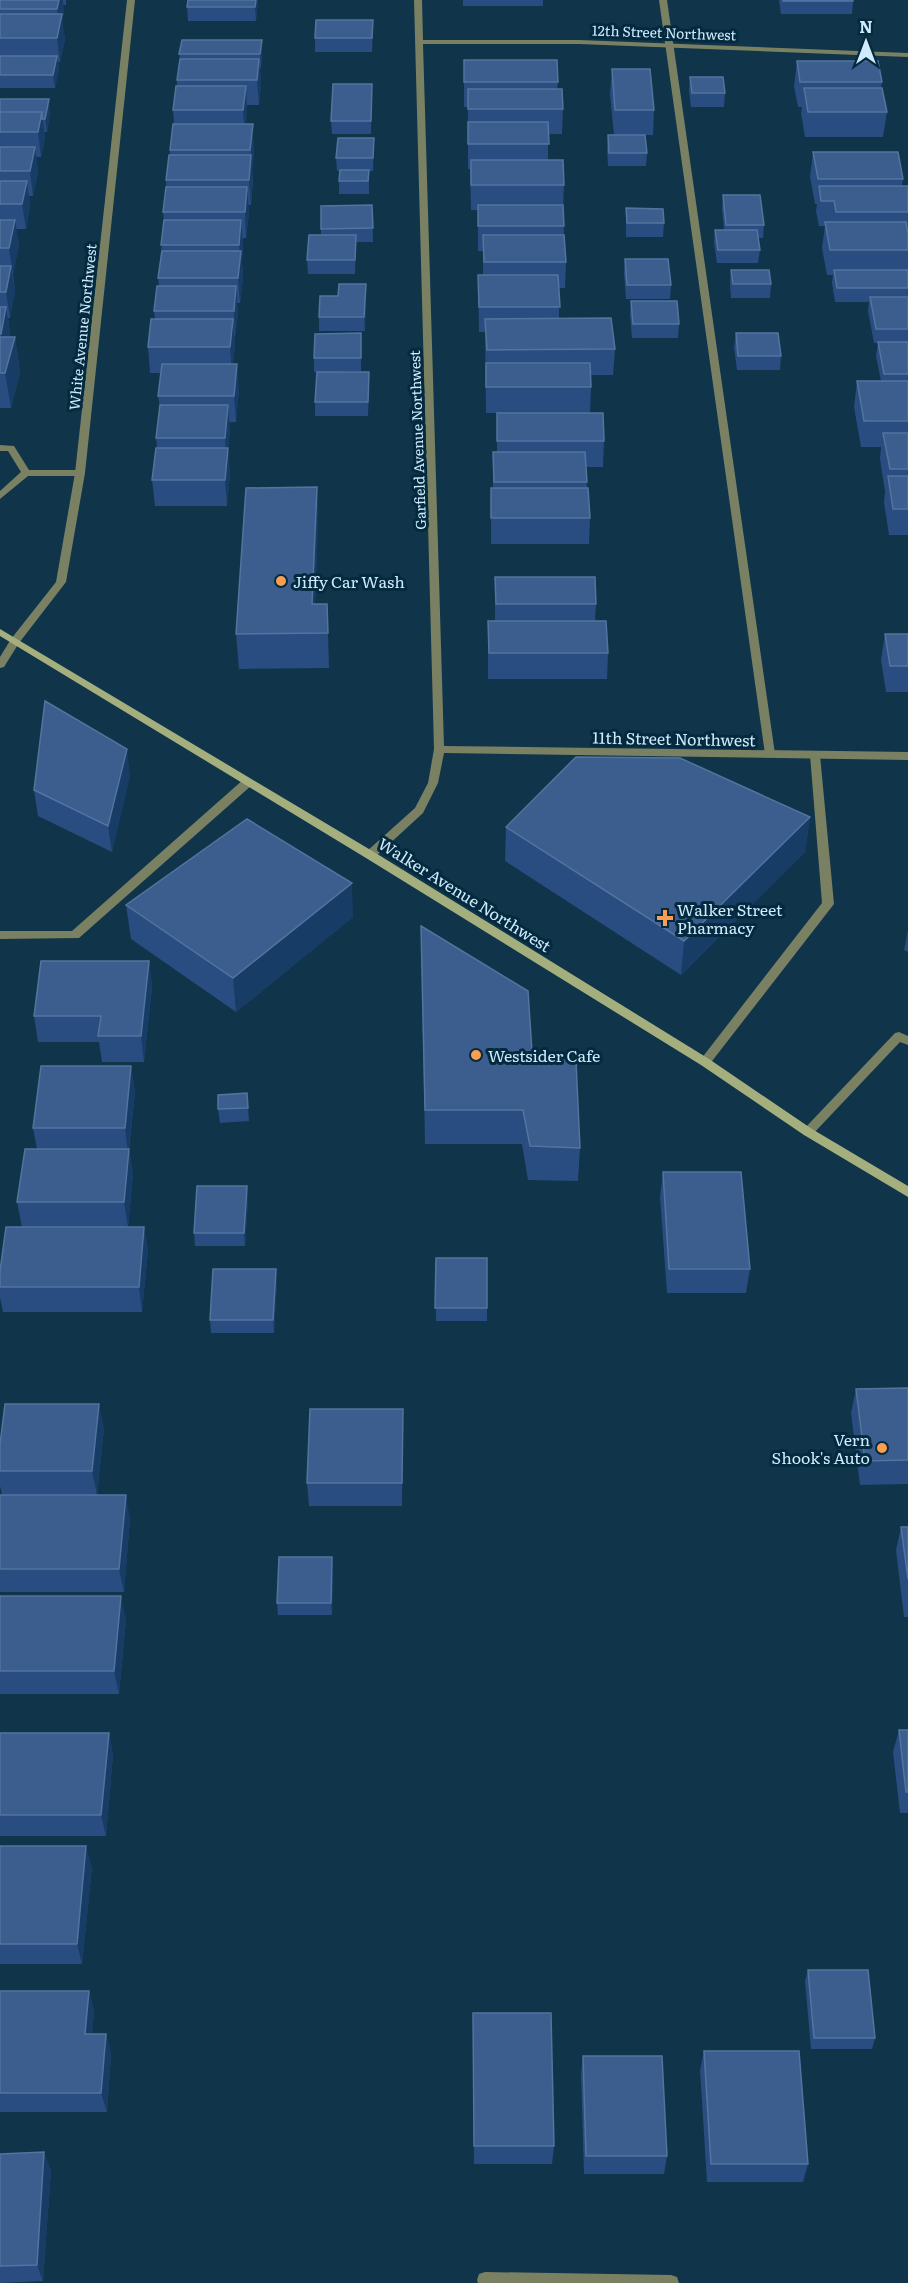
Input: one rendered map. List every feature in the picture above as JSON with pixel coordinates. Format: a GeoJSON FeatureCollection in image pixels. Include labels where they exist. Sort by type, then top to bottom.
{"type":"FeatureCollection","features":[{"type":"Feature","properties":{"kind":"main road","name":"Walker Avenue Northwest"},"geometry":{"type":"LineString","coordinates":[[0,632],[370,855],[705,1062],[808,1132],[908,1192]]}},
{"type":"Feature","properties":{"kind":"street","name":"White Avenue Northwest"},"geometry":{"type":"LineString","coordinates":[[15,640],[61,582],[80,473],[131,0]]}},
{"type":"Feature","properties":{"kind":"street","name":"Garfield Avenue Northwest"},"geometry":{"type":"LineString","coordinates":[[370,855],[418,810],[433,783],[439,749],[418,0]]}},
{"type":"Feature","properties":{"kind":"street"},"geometry":{"type":"LineString","coordinates":[[663,0],[770,754]]}},
{"type":"Feature","properties":{"kind":"street","name":"12th Street Northwest"},"geometry":{"type":"LineString","coordinates":[[419,42],[579,42],[908,55]]}},
{"type":"Feature","properties":{"kind":"street"},"geometry":{"type":"LineString","coordinates":[[0,448],[11,448],[26,473]]}},
{"type":"Feature","properties":{"kind":"street"},"geometry":{"type":"LineString","coordinates":[[0,496],[26,473],[80,473]]}},
{"type":"Feature","properties":{"kind":"street"},"geometry":{"type":"LineString","coordinates":[[0,665],[15,640]]}},
{"type":"Feature","properties":{"kind":"street","name":"11th Street Northwest"},"geometry":{"type":"LineString","coordinates":[[439,749],[908,756]]}},
{"type":"Feature","properties":{"kind":"street"},"geometry":{"type":"LineString","coordinates":[[705,1062],[828,904],[815,755]]}},
{"type":"Feature","properties":{"kind":"street"},"geometry":{"type":"LineString","coordinates":[[0,935],[75,935],[248,782]]}},
{"type":"Feature","properties":{"kind":"street"},"geometry":{"type":"LineString","coordinates":[[808,1132],[899,1036],[908,1041]]}},
{"type":"Feature","properties":{"kind":"street"},"geometry":{"type":"LineString","coordinates":[[485,2280],[671,2283]]}},
{"type":"Feature","properties":{"kind":"building"},"geometry":{"type":"Polygon","coordinates":[[[0,0],[59,0],[57,9],[0,9],[0,0]]]}},
{"type":"Feature","properties":{"kind":"building"},"geometry":{"type":"Polygon","coordinates":[[[188,0],[256,0],[255,7],[187,7],[188,0]]]}},
{"type":"Feature","properties":{"kind":"building"},"geometry":{"type":"Polygon","coordinates":[[[853,0],[853,1],[783,1],[853,0]]]}},
{"type":"Feature","properties":{"kind":"building"},"geometry":{"type":"Polygon","coordinates":[[[0,14],[62,14],[57,38],[0,38],[0,14]]]}},
{"type":"Feature","properties":{"kind":"building"},"geometry":{"type":"Polygon","coordinates":[[[316,20],[373,20],[372,38],[315,38],[316,20]]]}},
{"type":"Feature","properties":{"kind":"building"},"geometry":{"type":"Polygon","coordinates":[[[182,40],[262,40],[260,54],[179,54],[182,40]]]}},
{"type":"Feature","properties":{"kind":"building"},"geometry":{"type":"Polygon","coordinates":[[[0,56],[57,56],[53,75],[0,75],[0,56]]]}},
{"type":"Feature","properties":{"kind":"building"},"geometry":{"type":"Polygon","coordinates":[[[180,59],[259,59],[257,80],[177,80],[180,59]]]}},
{"type":"Feature","properties":{"kind":"building"},"geometry":{"type":"Polygon","coordinates":[[[464,60],[557,60],[558,82],[464,82],[464,60]]]}},
{"type":"Feature","properties":{"kind":"building"},"geometry":{"type":"Polygon","coordinates":[[[797,61],[878,61],[882,82],[800,82],[797,61]]]}},
{"type":"Feature","properties":{"kind":"building"},"geometry":{"type":"Polygon","coordinates":[[[612,69],[650,69],[654,110],[615,110],[612,69]]]}},
{"type":"Feature","properties":{"kind":"building"},"geometry":{"type":"Polygon","coordinates":[[[690,77],[723,77],[725,93],[692,93],[690,77]]]}},
{"type":"Feature","properties":{"kind":"building"},"geometry":{"type":"Polygon","coordinates":[[[333,84],[372,84],[371,121],[331,121],[333,84]]]}},
{"type":"Feature","properties":{"kind":"building"},"geometry":{"type":"Polygon","coordinates":[[[176,86],[246,86],[243,110],[173,110],[176,86]]]}},
{"type":"Feature","properties":{"kind":"building"},"geometry":{"type":"Polygon","coordinates":[[[804,88],[882,88],[887,112],[808,112],[804,88]]]}},
{"type":"Feature","properties":{"kind":"building"},"geometry":{"type":"Polygon","coordinates":[[[468,89],[562,89],[563,109],[468,109],[468,89]]]}},
{"type":"Feature","properties":{"kind":"building"},"geometry":{"type":"Polygon","coordinates":[[[0,99],[49,99],[45,119],[42,119],[42,112],[0,112],[0,99]]]}},
{"type":"Feature","properties":{"kind":"building"},"geometry":{"type":"Polygon","coordinates":[[[0,112],[42,112],[38,132],[0,132],[0,112]]]}},
{"type":"Feature","properties":{"kind":"building"},"geometry":{"type":"Polygon","coordinates":[[[468,122],[548,122],[549,144],[468,144],[468,122]]]}},
{"type":"Feature","properties":{"kind":"building"},"geometry":{"type":"Polygon","coordinates":[[[173,124],[253,124],[250,150],[170,150],[173,124]]]}},
{"type":"Feature","properties":{"kind":"building"},"geometry":{"type":"Polygon","coordinates":[[[608,135],[645,135],[647,153],[609,153],[608,135]]]}},
{"type":"Feature","properties":{"kind":"building"},"geometry":{"type":"Polygon","coordinates":[[[338,138],[374,138],[373,158],[336,158],[338,138]]]}},
{"type":"Feature","properties":{"kind":"building"},"geometry":{"type":"Polygon","coordinates":[[[0,147],[35,147],[30,171],[0,171],[0,147]]]}},
{"type":"Feature","properties":{"kind":"building"},"geometry":{"type":"Polygon","coordinates":[[[813,152],[898,152],[903,179],[818,179],[813,152]]]}},
{"type":"Feature","properties":{"kind":"building"},"geometry":{"type":"Polygon","coordinates":[[[169,155],[251,155],[249,180],[166,180],[169,155]]]}},
{"type":"Feature","properties":{"kind":"building"},"geometry":{"type":"Polygon","coordinates":[[[471,160],[563,160],[564,185],[471,185],[471,160]]]}},
{"type":"Feature","properties":{"kind":"building"},"geometry":{"type":"Polygon","coordinates":[[[340,170],[369,170],[368,181],[339,181],[340,170]]]}},
{"type":"Feature","properties":{"kind":"building"},"geometry":{"type":"Polygon","coordinates":[[[0,181],[27,181],[22,204],[0,204],[0,181]]]}},
{"type":"Feature","properties":{"kind":"building"},"geometry":{"type":"Polygon","coordinates":[[[819,186],[908,186],[908,212],[836,212],[834,201],[821,201],[819,186]]]}},
{"type":"Feature","properties":{"kind":"building"},"geometry":{"type":"Polygon","coordinates":[[[166,187],[247,187],[245,212],[163,212],[166,187]]]}},
{"type":"Feature","properties":{"kind":"building"},"geometry":{"type":"Polygon","coordinates":[[[723,195],[760,195],[764,225],[726,225],[723,195]]]}},
{"type":"Feature","properties":{"kind":"building"},"geometry":{"type":"Polygon","coordinates":[[[372,205],[373,228],[321,229],[321,206],[372,205]]]}},
{"type":"Feature","properties":{"kind":"building"},"geometry":{"type":"Polygon","coordinates":[[[478,205],[563,205],[564,226],[478,226],[478,205]]]}},
{"type":"Feature","properties":{"kind":"building"},"geometry":{"type":"Polygon","coordinates":[[[626,208],[663,209],[664,223],[627,223],[626,208]]]}},
{"type":"Feature","properties":{"kind":"building"},"geometry":{"type":"Polygon","coordinates":[[[0,220],[15,220],[9,248],[0,248],[0,220]]]}},
{"type":"Feature","properties":{"kind":"building"},"geometry":{"type":"Polygon","coordinates":[[[164,220],[241,220],[239,245],[161,245],[164,220]]]}},
{"type":"Feature","properties":{"kind":"building"},"geometry":{"type":"Polygon","coordinates":[[[825,222],[906,222],[908,250],[830,250],[825,222]]]}},
{"type":"Feature","properties":{"kind":"building"},"geometry":{"type":"Polygon","coordinates":[[[715,230],[757,230],[760,250],[718,250],[715,230]]]}},
{"type":"Feature","properties":{"kind":"building"},"geometry":{"type":"Polygon","coordinates":[[[309,235],[356,235],[355,260],[307,260],[309,235]]]}},
{"type":"Feature","properties":{"kind":"building"},"geometry":{"type":"Polygon","coordinates":[[[483,235],[564,235],[566,262],[484,262],[483,235]]]}},
{"type":"Feature","properties":{"kind":"building"},"geometry":{"type":"Polygon","coordinates":[[[162,251],[241,251],[238,278],[158,278],[162,251]]]}},
{"type":"Feature","properties":{"kind":"building"},"geometry":{"type":"Polygon","coordinates":[[[625,259],[668,259],[671,285],[627,285],[625,259]]]}},
{"type":"Feature","properties":{"kind":"building"},"geometry":{"type":"Polygon","coordinates":[[[0,266],[11,266],[6,292],[0,292],[0,266]]]}},
{"type":"Feature","properties":{"kind":"building"},"geometry":{"type":"Polygon","coordinates":[[[731,270],[769,270],[771,284],[733,284],[731,270]]]}},
{"type":"Feature","properties":{"kind":"building"},"geometry":{"type":"Polygon","coordinates":[[[834,270],[908,270],[908,288],[837,288],[834,270]]]}},
{"type":"Feature","properties":{"kind":"building"},"geometry":{"type":"Polygon","coordinates":[[[478,275],[558,275],[560,307],[479,307],[478,275]]]}},
{"type":"Feature","properties":{"kind":"building"},"geometry":{"type":"Polygon","coordinates":[[[339,284],[366,284],[364,317],[319,317],[320,296],[338,296],[339,284]]]}},
{"type":"Feature","properties":{"kind":"building"},"geometry":{"type":"Polygon","coordinates":[[[157,286],[236,286],[234,311],[154,311],[157,286]]]}},
{"type":"Feature","properties":{"kind":"building"},"geometry":{"type":"Polygon","coordinates":[[[870,297],[908,297],[908,329],[876,329],[870,297]]]}},
{"type":"Feature","properties":{"kind":"building"},"geometry":{"type":"Polygon","coordinates":[[[631,301],[677,301],[679,324],[633,324],[631,301]]]}},
{"type":"Feature","properties":{"kind":"building"},"geometry":{"type":"Polygon","coordinates":[[[0,307],[6,307],[1,334],[0,334],[0,307]]]}},
{"type":"Feature","properties":{"kind":"building"},"geometry":{"type":"Polygon","coordinates":[[[611,318],[615,349],[487,350],[485,319],[611,318]]]}},
{"type":"Feature","properties":{"kind":"building"},"geometry":{"type":"Polygon","coordinates":[[[151,319],[233,319],[230,347],[148,347],[151,319]]]}},
{"type":"Feature","properties":{"kind":"building"},"geometry":{"type":"Polygon","coordinates":[[[361,333],[361,358],[314,358],[315,334],[361,333]]]}},
{"type":"Feature","properties":{"kind":"building"},"geometry":{"type":"Polygon","coordinates":[[[736,333],[778,333],[781,356],[738,356],[736,333]]]}},
{"type":"Feature","properties":{"kind":"building"},"geometry":{"type":"Polygon","coordinates":[[[0,337],[15,337],[5,373],[0,373],[0,337]]]}},
{"type":"Feature","properties":{"kind":"building"},"geometry":{"type":"Polygon","coordinates":[[[878,342],[908,342],[908,374],[884,374],[878,342]]]}},
{"type":"Feature","properties":{"kind":"building"},"geometry":{"type":"Polygon","coordinates":[[[486,363],[590,363],[591,387],[486,387],[486,363]]]}},
{"type":"Feature","properties":{"kind":"building"},"geometry":{"type":"Polygon","coordinates":[[[162,364],[237,364],[234,396],[158,396],[162,364]]]}},
{"type":"Feature","properties":{"kind":"building"},"geometry":{"type":"Polygon","coordinates":[[[317,372],[369,372],[368,402],[315,402],[317,372]]]}},
{"type":"Feature","properties":{"kind":"building"},"geometry":{"type":"Polygon","coordinates":[[[857,381],[908,381],[908,421],[864,421],[857,381]]]}},
{"type":"Feature","properties":{"kind":"building"},"geometry":{"type":"Polygon","coordinates":[[[160,405],[228,405],[225,438],[156,438],[160,405]]]}},
{"type":"Feature","properties":{"kind":"building"},"geometry":{"type":"Polygon","coordinates":[[[497,413],[603,413],[604,441],[497,441],[497,413]]]}},
{"type":"Feature","properties":{"kind":"building"},"geometry":{"type":"Polygon","coordinates":[[[883,433],[908,433],[908,469],[890,469],[883,433]]]}},
{"type":"Feature","properties":{"kind":"building"},"geometry":{"type":"Polygon","coordinates":[[[156,448],[228,448],[225,480],[152,480],[156,448]]]}},
{"type":"Feature","properties":{"kind":"building"},"geometry":{"type":"Polygon","coordinates":[[[493,452],[585,452],[587,482],[494,482],[493,452]]]}},
{"type":"Feature","properties":{"kind":"building"},"geometry":{"type":"Polygon","coordinates":[[[888,476],[908,476],[908,509],[893,509],[888,476]]]}},
{"type":"Feature","properties":{"kind":"building","name":"Jiffy Car Wash"},"geometry":{"type":"Polygon","coordinates":[[[317,487],[312,604],[327,604],[328,633],[236,634],[246,488],[317,487]]]}},
{"type":"Feature","properties":{"kind":"building"},"geometry":{"type":"Polygon","coordinates":[[[491,488],[588,488],[590,518],[491,518],[491,488]]]}},
{"type":"Feature","properties":{"kind":"building"},"geometry":{"type":"Polygon","coordinates":[[[495,577],[595,577],[596,604],[496,604],[495,577]]]}},
{"type":"Feature","properties":{"kind":"building"},"geometry":{"type":"Polygon","coordinates":[[[488,621],[606,621],[608,653],[489,653],[488,621]]]}},
{"type":"Feature","properties":{"kind":"building"},"geometry":{"type":"Polygon","coordinates":[[[885,634],[908,634],[908,666],[890,666],[885,634]]]}},
{"type":"Feature","properties":{"kind":"building"},"geometry":{"type":"Polygon","coordinates":[[[45,701],[127,749],[108,826],[34,790],[45,701]]]}},
{"type":"Feature","properties":{"kind":"building","name":"Walker Street Pharmacy"},"geometry":{"type":"Polygon","coordinates":[[[576,757],[680,758],[810,817],[684,941],[506,827],[576,757]]]}},
{"type":"Feature","properties":{"kind":"building"},"geometry":{"type":"Polygon","coordinates":[[[247,819],[352,883],[233,978],[126,905],[247,819]]]}},
{"type":"Feature","properties":{"kind":"building","name":"Westsider Cafe"},"geometry":{"type":"Polygon","coordinates":[[[421,926],[528,991],[532,1052],[576,1061],[580,1148],[530,1146],[523,1110],[425,1110],[421,926]]]}},
{"type":"Feature","properties":{"kind":"building"},"geometry":{"type":"Polygon","coordinates":[[[41,961],[149,961],[141,1036],[98,1036],[101,1016],[34,1016],[41,961]]]}},
{"type":"Feature","properties":{"kind":"building"},"geometry":{"type":"Polygon","coordinates":[[[41,1066],[131,1066],[125,1128],[33,1128],[41,1066]]]}},
{"type":"Feature","properties":{"kind":"building"},"geometry":{"type":"Polygon","coordinates":[[[247,1093],[248,1108],[218,1109],[218,1095],[247,1093]]]}},
{"type":"Feature","properties":{"kind":"building"},"geometry":{"type":"Polygon","coordinates":[[[25,1149],[129,1149],[124,1202],[17,1202],[25,1149]]]}},
{"type":"Feature","properties":{"kind":"building"},"geometry":{"type":"Polygon","coordinates":[[[663,1172],[741,1172],[750,1269],[669,1269],[663,1172]]]}},
{"type":"Feature","properties":{"kind":"building"},"geometry":{"type":"Polygon","coordinates":[[[197,1186],[247,1186],[244,1233],[194,1233],[197,1186]]]}},
{"type":"Feature","properties":{"kind":"building"},"geometry":{"type":"Polygon","coordinates":[[[6,1227],[144,1227],[139,1287],[0,1287],[6,1227]]]}},
{"type":"Feature","properties":{"kind":"building"},"geometry":{"type":"Polygon","coordinates":[[[436,1258],[487,1258],[487,1308],[435,1308],[436,1258]]]}},
{"type":"Feature","properties":{"kind":"building"},"geometry":{"type":"Polygon","coordinates":[[[213,1269],[276,1269],[273,1320],[210,1320],[213,1269]]]}},
{"type":"Feature","properties":{"kind":"building"},"geometry":{"type":"Polygon","coordinates":[[[908,1388],[908,1460],[865,1461],[856,1389],[908,1388]]]}},
{"type":"Feature","properties":{"kind":"building"},"geometry":{"type":"Polygon","coordinates":[[[5,1404],[99,1404],[92,1471],[0,1471],[0,1444],[5,1404]]]}},
{"type":"Feature","properties":{"kind":"building"},"geometry":{"type":"Polygon","coordinates":[[[310,1409],[403,1409],[402,1483],[307,1483],[310,1409]]]}},
{"type":"Feature","properties":{"kind":"building"},"geometry":{"type":"Polygon","coordinates":[[[0,1495],[126,1495],[119,1569],[0,1569],[0,1495]]]}},
{"type":"Feature","properties":{"kind":"building"},"geometry":{"type":"Polygon","coordinates":[[[901,1527],[908,1527],[908,1579],[901,1527]]]}},
{"type":"Feature","properties":{"kind":"building"},"geometry":{"type":"Polygon","coordinates":[[[279,1557],[332,1557],[331,1603],[277,1603],[279,1557]]]}},
{"type":"Feature","properties":{"kind":"building"},"geometry":{"type":"Polygon","coordinates":[[[0,1596],[121,1596],[114,1671],[0,1671],[0,1596]]]}},
{"type":"Feature","properties":{"kind":"building"},"geometry":{"type":"Polygon","coordinates":[[[899,1730],[908,1730],[908,1792],[906,1792],[899,1730]]]}},
{"type":"Feature","properties":{"kind":"building"},"geometry":{"type":"Polygon","coordinates":[[[0,1733],[109,1733],[101,1815],[0,1815],[0,1733]]]}},
{"type":"Feature","properties":{"kind":"building"},"geometry":{"type":"Polygon","coordinates":[[[0,1846],[86,1846],[77,1944],[0,1944],[0,1846]]]}},
{"type":"Feature","properties":{"kind":"building"},"geometry":{"type":"Polygon","coordinates":[[[808,1970],[868,1970],[875,2038],[814,2038],[808,1970]]]}},
{"type":"Feature","properties":{"kind":"building"},"geometry":{"type":"Polygon","coordinates":[[[0,1991],[89,1991],[85,2034],[106,2034],[101,2093],[0,2093],[0,1991]]]}},
{"type":"Feature","properties":{"kind":"building"},"geometry":{"type":"Polygon","coordinates":[[[473,2013],[551,2013],[554,2146],[474,2146],[473,2013]]]}},
{"type":"Feature","properties":{"kind":"building"},"geometry":{"type":"Polygon","coordinates":[[[704,2051],[799,2051],[808,2164],[711,2164],[704,2051]]]}},
{"type":"Feature","properties":{"kind":"building"},"geometry":{"type":"Polygon","coordinates":[[[583,2056],[662,2056],[667,2156],[586,2156],[583,2056]]]}},
{"type":"Feature","properties":{"kind":"building"},"geometry":{"type":"Polygon","coordinates":[[[44,2152],[37,2265],[0,2266],[0,2154],[44,2152]]]}},
{"type":"Feature","properties":{"kind":"place","name":"Jiffy Car Wash"},"geometry":{"type":"Point","coordinates":[281,581]}},
{"type":"Feature","properties":{"kind":"place","name":"Walker Street Pharmacy"},"geometry":{"type":"Point","coordinates":[665,918]}},
{"type":"Feature","properties":{"kind":"place","name":"Westsider Cafe"},"geometry":{"type":"Point","coordinates":[476,1055]}},
{"type":"Feature","properties":{"kind":"place","name":"Vern Shook's Auto"},"geometry":{"type":"Point","coordinates":[882,1448]}}]}
